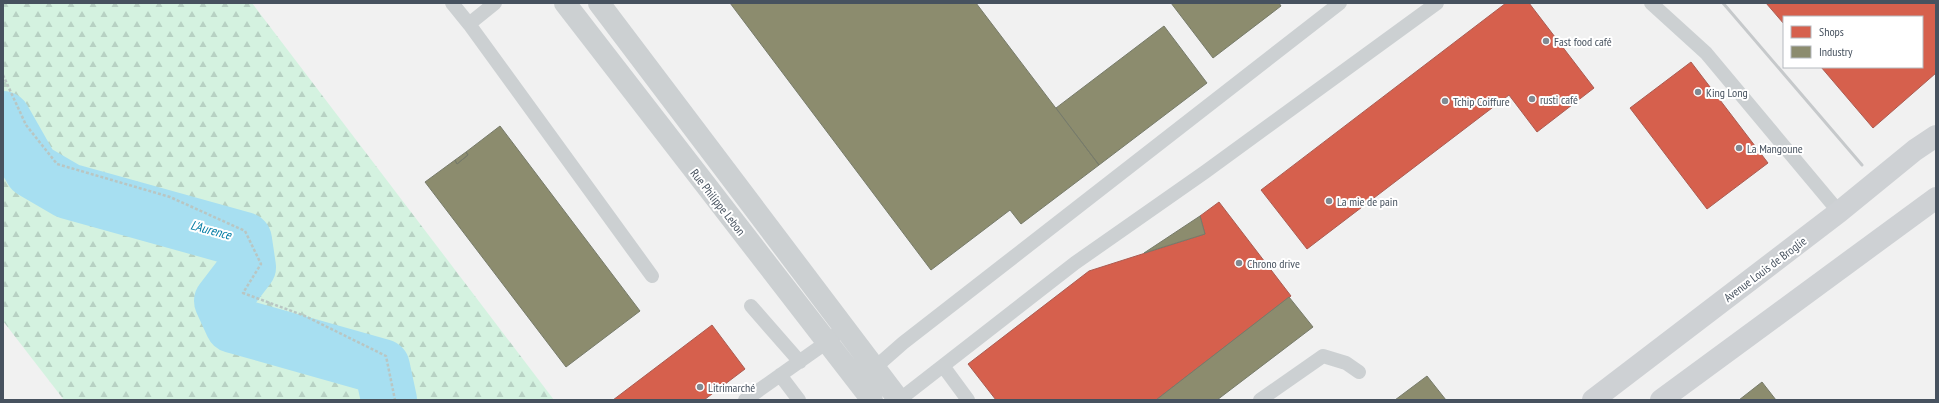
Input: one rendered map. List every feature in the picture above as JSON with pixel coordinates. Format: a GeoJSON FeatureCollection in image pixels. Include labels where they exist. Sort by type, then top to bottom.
{"type":"FeatureCollection","features":[{"type":"Feature","properties":{"kind":"main road","name":"Avenue Louis de Broglie"},"geometry":{"type":"LineString","coordinates":[[1593,400],[1840,212],[1914,150],[1936,136]]}},
{"type":"Feature","properties":{"kind":"main road"},"geometry":{"type":"LineString","coordinates":[[1661,400],[1936,198]]}},
{"type":"Feature","properties":{"kind":"street","name":"Rue Philippe Lebon"},"geometry":{"type":"LineString","coordinates":[[565,3],[872,400]]}},
{"type":"Feature","properties":{"kind":"street","name":"Rue Philippe Lebon"},"geometry":{"type":"LineString","coordinates":[[599,3],[899,400]]}},
{"type":"Feature","properties":{"kind":"lane"},"geometry":{"type":"LineString","coordinates":[[452,3],[470,24],[652,276]]}},
{"type":"Feature","properties":{"kind":"lane"},"geometry":{"type":"LineString","coordinates":[[470,24],[495,3]]}},
{"type":"Feature","properties":{"kind":"lane"},"geometry":{"type":"LineString","coordinates":[[857,381],[876,368],[910,338],[1340,3]]}},
{"type":"Feature","properties":{"kind":"lane"},"geometry":{"type":"LineString","coordinates":[[899,400],[1075,263],[1205,172],[1437,3]]}},
{"type":"Feature","properties":{"kind":"lane"},"geometry":{"type":"LineString","coordinates":[[1651,3],[1706,53],[1840,212]]}},
{"type":"Feature","properties":{"kind":"lane"},"geometry":{"type":"LineString","coordinates":[[751,306],[800,362]]}},
{"type":"Feature","properties":{"kind":"lane"},"geometry":{"type":"LineString","coordinates":[[745,400],[800,362],[845,327]]}},
{"type":"Feature","properties":{"kind":"lane"},"geometry":{"type":"LineString","coordinates":[[1260,400],[1323,356],[1346,363],[1359,372]]}},
{"type":"Feature","properties":{"kind":"lane"},"geometry":{"type":"LineString","coordinates":[[943,366],[968,400]]}},
{"type":"Feature","properties":{"kind":"lane"},"geometry":{"type":"LineString","coordinates":[[780,375],[799,400]]}},
{"type":"Feature","properties":{"kind":"path"},"geometry":{"type":"LineString","coordinates":[[3,75],[26,125],[57,164],[170,197],[246,231],[260,264],[243,293],[305,316],[386,356],[395,400]]}},
{"type":"Feature","properties":{"kind":"green space"},"geometry":{"type":"Polygon","coordinates":[[[3,3],[252,3],[554,400],[64,400],[3,321],[3,3]]]}},
{"type":"Feature","properties":{"kind":"building: Shops"},"geometry":{"type":"Polygon","coordinates":[[[1506,3],[1529,3],[1594,88],[1537,132],[1509,95],[1307,249],[1261,190],[1506,3]]]}},
{"type":"Feature","properties":{"kind":"building: Shops"},"geometry":{"type":"Polygon","coordinates":[[[1766,3],[1936,3],[1936,73],[1873,128],[1822,68],[1923,68],[1923,16],[1783,16],[1783,23],[1766,3]]]}},
{"type":"Feature","properties":{"kind":"building: Shops"},"geometry":{"type":"Polygon","coordinates":[[[1691,62],[1768,163],[1707,209],[1630,108],[1691,62]]]}},
{"type":"Feature","properties":{"kind":"building: Shops"},"geometry":{"type":"Polygon","coordinates":[[[1219,202],[1291,296],[1156,400],[996,400],[968,364],[1089,271],[1205,234],[1200,216],[1219,202]]]}},
{"type":"Feature","properties":{"kind":"building: Shops"},"geometry":{"type":"Polygon","coordinates":[[[712,325],[745,369],[704,400],[613,400],[712,325]]]}},
{"type":"Feature","properties":{"kind":"building: Industry"},"geometry":{"type":"Polygon","coordinates":[[[730,3],[976,3],[1099,165],[1021,224],[1010,210],[931,270],[730,3]]]}},
{"type":"Feature","properties":{"kind":"building: Industry"},"geometry":{"type":"Polygon","coordinates":[[[1171,3],[1279,3],[1281,6],[1213,58],[1171,3]]]}},
{"type":"Feature","properties":{"kind":"building: Industry"},"geometry":{"type":"Polygon","coordinates":[[[1164,26],[1207,83],[1099,165],[1056,108],[1164,26]]]}},
{"type":"Feature","properties":{"kind":"building: Industry"},"geometry":{"type":"Polygon","coordinates":[[[500,126],[640,311],[566,367],[425,182],[455,160],[457,164],[468,155],[466,152],[500,126]]]}},
{"type":"Feature","properties":{"kind":"building: Industry"},"geometry":{"type":"Polygon","coordinates":[[[466,152],[468,155],[457,164],[455,160],[466,152]]]}},
{"type":"Feature","properties":{"kind":"building: Industry"},"geometry":{"type":"Polygon","coordinates":[[[1200,216],[1205,234],[1144,253],[1200,216]]]}},
{"type":"Feature","properties":{"kind":"building: Industry"},"geometry":{"type":"Polygon","coordinates":[[[1289,297],[1313,327],[1217,400],[1156,400],[1289,297]]]}},
{"type":"Feature","properties":{"kind":"building: Industry"},"geometry":{"type":"Polygon","coordinates":[[[1427,376],[1446,400],[1395,400],[1427,376]]]}},
{"type":"Feature","properties":{"kind":"building: Industry"},"geometry":{"type":"Polygon","coordinates":[[[1762,382],[1776,400],[1739,400],[1762,382]]]}},
{"type":"Feature","properties":{"kind":"waterway","name":"L'Aurence"},"geometry":{"type":"LineString","coordinates":[[3,119],[32,170],[68,191],[244,240],[248,267],[222,301],[233,325],[382,367],[389,400]]}},
{"type":"Feature","properties":{"kind":"railway"},"geometry":{"type":"LineString","coordinates":[[1723,3],[1862,165]]}},
{"type":"Feature","properties":{"kind":"place","name":"Fast food café"},"geometry":{"type":"Point","coordinates":[1546,41]}},
{"type":"Feature","properties":{"kind":"place","name":"King Long"},"geometry":{"type":"Point","coordinates":[1698,92]}},
{"type":"Feature","properties":{"kind":"place","name":"rusti café"},"geometry":{"type":"Point","coordinates":[1532,99]}},
{"type":"Feature","properties":{"kind":"place","name":"Tchip Coiffure"},"geometry":{"type":"Point","coordinates":[1445,101]}},
{"type":"Feature","properties":{"kind":"place","name":"La Mangoune"},"geometry":{"type":"Point","coordinates":[1739,148]}},
{"type":"Feature","properties":{"kind":"place","name":"La mie de pain"},"geometry":{"type":"Point","coordinates":[1329,201]}},
{"type":"Feature","properties":{"kind":"place","name":"Chrono drive"},"geometry":{"type":"Point","coordinates":[1239,263]}},
{"type":"Feature","properties":{"kind":"place","name":"Litrimarché"},"geometry":{"type":"Point","coordinates":[700,387]}}]}
